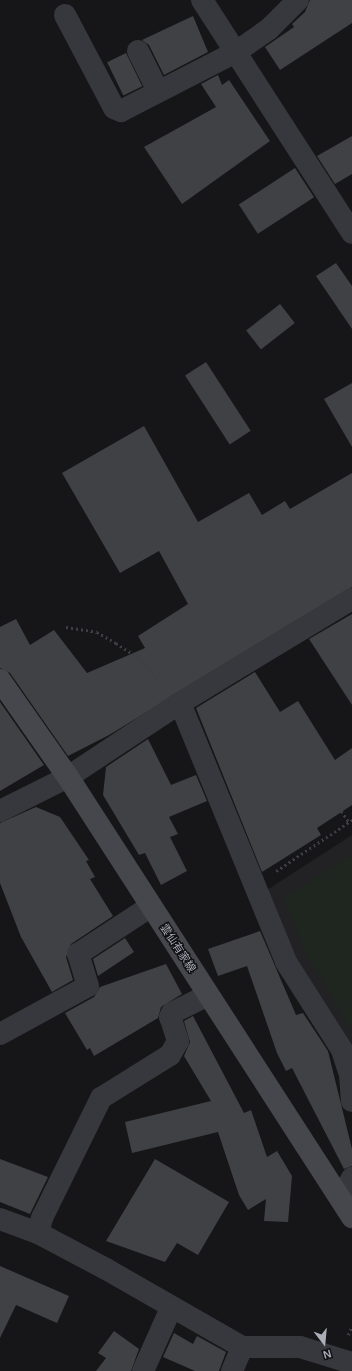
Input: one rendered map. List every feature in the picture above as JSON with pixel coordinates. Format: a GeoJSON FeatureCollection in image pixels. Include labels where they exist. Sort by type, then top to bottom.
{"type":"FeatureCollection","features":[{"type":"Feature","properties":{"kind":"main road","name":"雲仙有家線"},"geometry":{"type":"LineString","coordinates":[[0,680],[68,777],[352,1217]]}},
{"type":"Feature","properties":{"kind":"street"},"geometry":{"type":"LineString","coordinates":[[202,0],[352,233]]}},
{"type":"Feature","properties":{"kind":"street"},"geometry":{"type":"LineString","coordinates":[[65,15],[114,108],[121,111],[236,52],[269,29],[298,0]]}},
{"type":"Feature","properties":{"kind":"street"},"geometry":{"type":"LineString","coordinates":[[138,51],[158,91]]}},
{"type":"Feature","properties":{"kind":"street"},"geometry":{"type":"LineString","coordinates":[[0,811],[68,777],[180,703],[352,599]]}},
{"type":"Feature","properties":{"kind":"street"},"geometry":{"type":"LineString","coordinates":[[180,703],[286,962],[342,1050],[350,1074],[352,1101]]}},
{"type":"Feature","properties":{"kind":"street"},"geometry":{"type":"LineString","coordinates":[[0,1034],[88,986],[78,954],[151,906]]}},
{"type":"Feature","properties":{"kind":"street"},"geometry":{"type":"LineString","coordinates":[[38,1233],[42,1218],[101,1098],[170,1055],[178,1041],[170,1017],[172,1013],[208,995]]}},
{"type":"Feature","properties":{"kind":"street"},"geometry":{"type":"LineString","coordinates":[[341,1198],[352,1178]]}},
{"type":"Feature","properties":{"kind":"street"},"geometry":{"type":"LineString","coordinates":[[0,1219],[38,1233],[242,1347],[300,1347],[352,1363]]}},
{"type":"Feature","properties":{"kind":"street"},"geometry":{"type":"LineString","coordinates":[[143,1371],[171,1308]]}},
{"type":"Feature","properties":{"kind":"street"},"geometry":{"type":"LineString","coordinates":[[232,1371],[242,1347]]}},
{"type":"Feature","properties":{"kind":"path"},"geometry":{"type":"LineString","coordinates":[[66,627],[97,632],[139,658],[180,703]]}},
{"type":"Feature","properties":{"kind":"path"},"geometry":{"type":"LineString","coordinates":[[254,885],[351,821],[319,778]]}},
{"type":"Feature","properties":{"kind":"shaded area"},"geometry":{"type":"Polygon","coordinates":[[[352,835],[352,1048],[295,959],[267,890],[352,835]]]}},
{"type":"Feature","properties":{"kind":"shaded area"},"geometry":{"type":"Polygon","coordinates":[[[352,854],[352,1031],[305,951],[284,898],[352,854]]]}},
{"type":"Feature","properties":{"kind":"building"},"geometry":{"type":"Polygon","coordinates":[[[310,0],[352,0],[352,23],[280,70],[265,47],[294,27],[292,24],[305,12],[310,0]]]}},
{"type":"Feature","properties":{"kind":"building"},"geometry":{"type":"Polygon","coordinates":[[[193,16],[208,52],[164,75],[149,45],[142,40],[193,16]]]}},
{"type":"Feature","properties":{"kind":"building"},"geometry":{"type":"Polygon","coordinates":[[[126,53],[142,86],[123,95],[107,62],[126,53]]]}},
{"type":"Feature","properties":{"kind":"building"},"geometry":{"type":"Polygon","coordinates":[[[218,75],[222,85],[229,80],[270,141],[182,204],[144,147],[216,107],[201,84],[218,75]]]}},
{"type":"Feature","properties":{"kind":"building"},"geometry":{"type":"Polygon","coordinates":[[[352,136],[352,174],[335,184],[317,156],[352,136]]]}},
{"type":"Feature","properties":{"kind":"building"},"geometry":{"type":"Polygon","coordinates":[[[295,168],[314,197],[258,234],[239,204],[295,168]]]}},
{"type":"Feature","properties":{"kind":"building"},"geometry":{"type":"Polygon","coordinates":[[[336,263],[352,286],[352,329],[316,276],[336,263]]]}},
{"type":"Feature","properties":{"kind":"building"},"geometry":{"type":"Polygon","coordinates":[[[280,304],[295,323],[261,349],[246,330],[280,304]]]}},
{"type":"Feature","properties":{"kind":"building"},"geometry":{"type":"Polygon","coordinates":[[[206,362],[251,431],[230,444],[185,376],[206,362]]]}},
{"type":"Feature","properties":{"kind":"building"},"geometry":{"type":"Polygon","coordinates":[[[352,383],[352,447],[324,399],[352,383]]]}},
{"type":"Feature","properties":{"kind":"building"},"geometry":{"type":"Polygon","coordinates":[[[144,426],[198,522],[249,493],[262,515],[285,501],[290,509],[352,473],[352,587],[109,735],[68,756],[10,673],[0,668],[0,627],[16,619],[30,645],[54,630],[87,673],[145,648],[138,636],[188,604],[159,551],[120,573],[62,473],[144,426]]]}},
{"type":"Feature","properties":{"kind":"building"},"geometry":{"type":"Polygon","coordinates":[[[352,614],[352,705],[309,639],[352,614]]]}},
{"type":"Feature","properties":{"kind":"building"},"geometry":{"type":"Polygon","coordinates":[[[255,672],[280,712],[298,701],[335,760],[352,748],[352,805],[317,828],[321,835],[262,872],[196,708],[255,672]]]}},
{"type":"Feature","properties":{"kind":"building"},"geometry":{"type":"Polygon","coordinates":[[[0,702],[44,765],[0,791],[0,702]]]}},
{"type":"Feature","properties":{"kind":"building"},"geometry":{"type":"Polygon","coordinates":[[[148,739],[171,785],[196,775],[207,801],[169,817],[178,834],[170,837],[187,871],[161,885],[145,853],[139,855],[103,795],[106,767],[148,739]]]}},
{"type":"Feature","properties":{"kind":"building"},"geometry":{"type":"Polygon","coordinates":[[[36,807],[60,817],[89,860],[86,861],[95,877],[90,879],[113,916],[71,944],[66,957],[73,980],[52,992],[21,937],[0,883],[0,823],[36,807]]]}},
{"type":"Feature","properties":{"kind":"building"},"geometry":{"type":"Polygon","coordinates":[[[260,931],[296,1015],[303,1013],[328,1051],[352,1149],[352,1166],[344,1169],[292,1068],[286,1071],[277,1053],[247,966],[218,976],[208,949],[260,931]]]}},
{"type":"Feature","properties":{"kind":"building"},"geometry":{"type":"Polygon","coordinates":[[[125,938],[134,952],[98,976],[93,959],[125,938]]]}},
{"type":"Feature","properties":{"kind":"building"},"geometry":{"type":"Polygon","coordinates":[[[166,964],[182,994],[161,1007],[158,1018],[94,1056],[90,1048],[87,1050],[65,1013],[94,997],[100,987],[166,964]]]}},
{"type":"Feature","properties":{"kind":"building"},"geometry":{"type":"Polygon","coordinates":[[[193,1016],[244,1113],[251,1110],[267,1157],[277,1151],[292,1176],[288,1222],[264,1221],[266,1199],[248,1210],[239,1195],[218,1132],[132,1153],[125,1122],[211,1101],[184,1056],[190,1042],[184,1021],[193,1016]]]}},
{"type":"Feature","properties":{"kind":"building"},"geometry":{"type":"Polygon","coordinates":[[[0,1159],[48,1177],[30,1214],[0,1202],[0,1159]]]}},
{"type":"Feature","properties":{"kind":"building"},"geometry":{"type":"Polygon","coordinates":[[[155,1159],[229,1202],[198,1255],[177,1243],[165,1262],[106,1241],[155,1159]]]}},
{"type":"Feature","properties":{"kind":"building"},"geometry":{"type":"Polygon","coordinates":[[[0,1266],[69,1296],[57,1323],[16,1305],[0,1338],[0,1266]]]}},
{"type":"Feature","properties":{"kind":"building"},"geometry":{"type":"Polygon","coordinates":[[[114,1331],[139,1349],[131,1371],[96,1371],[106,1358],[98,1353],[114,1331]]]}},
{"type":"Feature","properties":{"kind":"building"},"geometry":{"type":"Polygon","coordinates":[[[174,1333],[193,1344],[197,1336],[226,1352],[219,1371],[195,1371],[163,1357],[174,1333]]]}}]}
